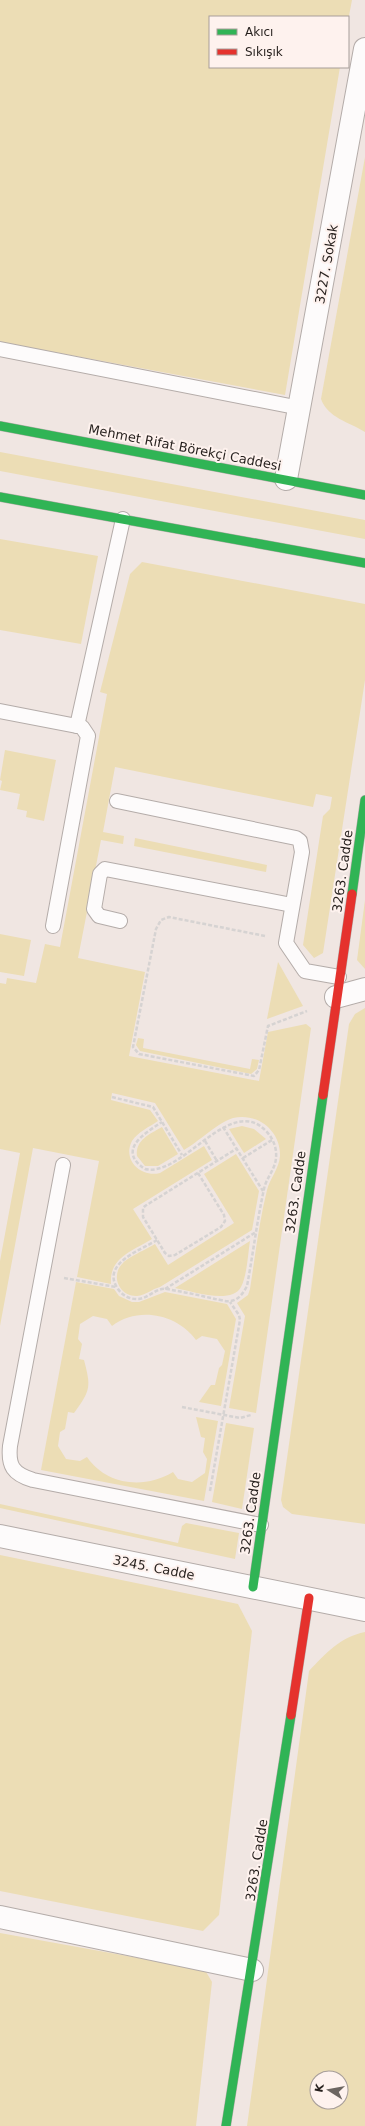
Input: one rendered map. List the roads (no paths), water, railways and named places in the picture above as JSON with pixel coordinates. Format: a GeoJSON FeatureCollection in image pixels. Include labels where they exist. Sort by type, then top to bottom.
{"type":"FeatureCollection","features":[{"type":"Feature","properties":{"kind":"street","name":"3227. Sokak"},"geometry":{"type":"LineString","coordinates":[[286,479],[365,48]]}},
{"type":"Feature","properties":{"kind":"street","name":"Mehmet Rifat Börekçi Caddesi"},"geometry":{"type":"LineString","coordinates":[[0,426],[365,495]]}},
{"type":"Feature","properties":{"kind":"street"},"geometry":{"type":"LineString","coordinates":[[0,497],[365,563]]}},
{"type":"Feature","properties":{"kind":"street","name":"3263. Cadde"},"geometry":{"type":"LineString","coordinates":[[253,1587],[365,800]]}},
{"type":"Feature","properties":{"kind":"street"},"geometry":{"type":"LineString","coordinates":[[338,987],[365,989]]}},
{"type":"Feature","properties":{"kind":"street","name":"3245. Cadde"},"geometry":{"type":"LineString","coordinates":[[0,1536],[365,1610]]}},
{"type":"Feature","properties":{"kind":"street","name":"3263. Cadde"},"geometry":{"type":"LineString","coordinates":[[226,2126],[252,1970],[309,1598]]}},
{"type":"Feature","properties":{"kind":"street"},"geometry":{"type":"LineString","coordinates":[[0,1917],[252,1970]]}},
{"type":"Feature","properties":{"kind":"lane"},"geometry":{"type":"LineString","coordinates":[[0,349],[300,408]]}},
{"type":"Feature","properties":{"kind":"lane"},"geometry":{"type":"LineString","coordinates":[[77,726],[123,519]]}},
{"type":"Feature","properties":{"kind":"lane"},"geometry":{"type":"LineString","coordinates":[[0,711],[77,726],[86,730],[88,741],[53,926]]}},
{"type":"Feature","properties":{"kind":"lane"},"geometry":{"type":"LineString","coordinates":[[117,801],[296,838],[300,841],[302,852],[286,940],[288,949],[305,970],[338,987]]}},
{"type":"Feature","properties":{"kind":"lane"},"geometry":{"type":"LineString","coordinates":[[120,921],[99,916],[94,909],[100,874],[103,870],[108,869],[292,905]]}},
{"type":"Feature","properties":{"kind":"lane"},"geometry":{"type":"LineString","coordinates":[[63,1166],[10,1446],[9,1458],[13,1469],[21,1477],[33,1480],[261,1525]]}}]}
